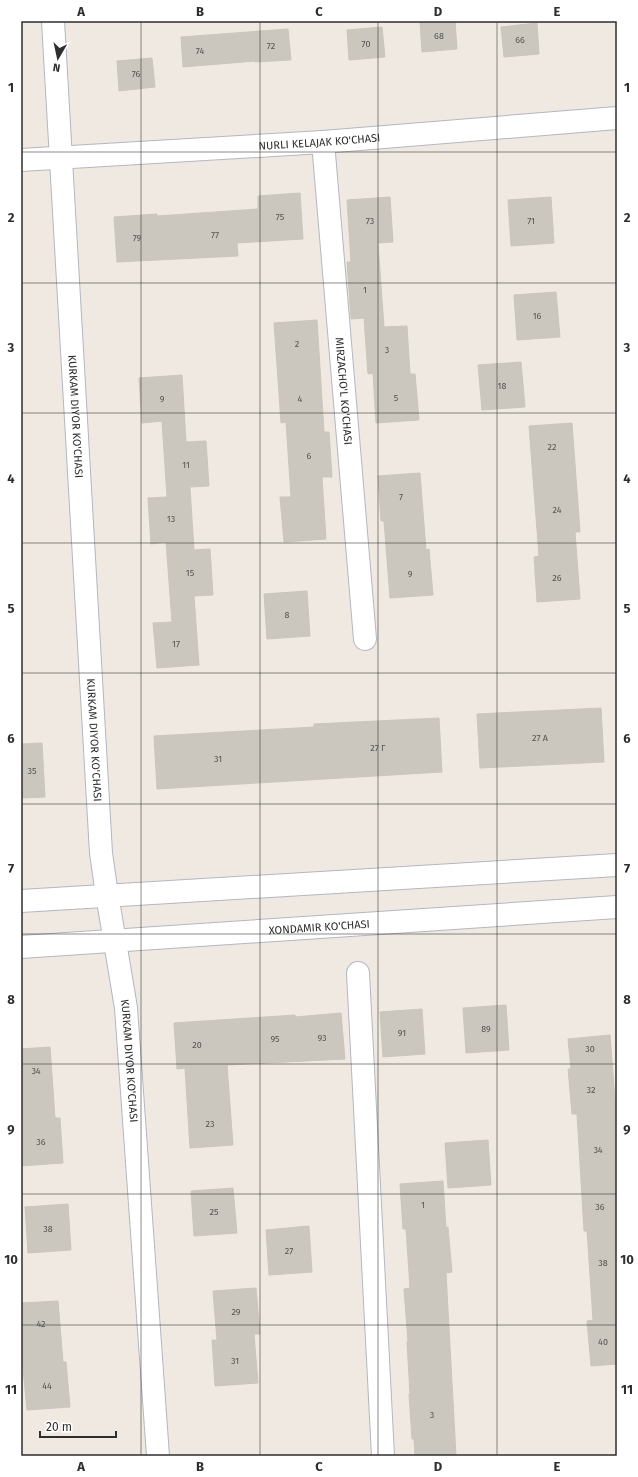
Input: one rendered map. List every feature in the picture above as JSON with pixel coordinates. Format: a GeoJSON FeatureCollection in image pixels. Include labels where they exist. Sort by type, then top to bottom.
{"type":"FeatureCollection","features":[{"type":"Feature","properties":{"kind":"street","name":"KURKAM DIYOR KO'CHASI"},"geometry":{"type":"LineString","coordinates":[[53,21],[101,845],[107,895],[126,1008],[158,1456]]}},
{"type":"Feature","properties":{"kind":"street","name":"NURLI KELAJAK KO'CHASI"},"geometry":{"type":"LineString","coordinates":[[21,160],[323,142],[617,118]]}},
{"type":"Feature","properties":{"kind":"street","name":"MIRZACHO'L KO'CHASI"},"geometry":{"type":"LineString","coordinates":[[323,142],[365,639]]}},
{"type":"Feature","properties":{"kind":"street"},"geometry":{"type":"LineString","coordinates":[[21,901],[617,865]]}},
{"type":"Feature","properties":{"kind":"street","name":"XONDAMIR KO'CHASI"},"geometry":{"type":"LineString","coordinates":[[21,947],[115,942],[617,907]]}},
{"type":"Feature","properties":{"kind":"street"},"geometry":{"type":"LineString","coordinates":[[358,973],[383,1456]]}},
{"type":"Feature","properties":{"kind":"building"},"geometry":{"type":"Polygon","coordinates":[[[455,21],[457,49],[422,52],[420,22],[455,21]]]}},
{"type":"Feature","properties":{"kind":"building"},"geometry":{"type":"Polygon","coordinates":[[[537,23],[539,54],[504,57],[501,27],[537,23]]]}},
{"type":"Feature","properties":{"kind":"building"},"geometry":{"type":"Polygon","coordinates":[[[382,27],[385,57],[349,60],[347,30],[382,27]]]}},
{"type":"Feature","properties":{"kind":"building"},"geometry":{"type":"Polygon","coordinates":[[[288,29],[291,60],[255,61],[183,67],[181,37],[288,29]]]}},
{"type":"Feature","properties":{"kind":"building"},"geometry":{"type":"Polygon","coordinates":[[[152,58],[155,87],[119,91],[117,61],[152,58]]]}},
{"type":"Feature","properties":{"kind":"building"},"geometry":{"type":"Polygon","coordinates":[[[300,193],[303,239],[237,243],[238,256],[117,262],[114,217],[157,214],[157,216],[258,209],[258,196],[300,193]]]}},
{"type":"Feature","properties":{"kind":"building"},"geometry":{"type":"Polygon","coordinates":[[[390,197],[393,242],[378,243],[384,327],[407,326],[410,374],[415,374],[419,420],[376,423],[373,373],[368,374],[364,318],[351,319],[347,262],[351,262],[347,200],[390,197]]]}},
{"type":"Feature","properties":{"kind":"building"},"geometry":{"type":"Polygon","coordinates":[[[551,197],[554,243],[511,246],[508,200],[551,197]]]}},
{"type":"Feature","properties":{"kind":"building"},"geometry":{"type":"Polygon","coordinates":[[[556,292],[560,337],[517,340],[514,295],[556,292]]]}},
{"type":"Feature","properties":{"kind":"building"},"geometry":{"type":"Polygon","coordinates":[[[317,320],[324,432],[329,432],[332,477],[322,477],[326,539],[284,542],[280,497],[291,497],[286,422],[281,423],[274,323],[317,320]]]}},
{"type":"Feature","properties":{"kind":"building"},"geometry":{"type":"Polygon","coordinates":[[[521,362],[525,407],[482,410],[478,365],[521,362]]]}},
{"type":"Feature","properties":{"kind":"building"},"geometry":{"type":"Polygon","coordinates":[[[182,375],[186,442],[206,441],[209,486],[190,487],[194,550],[210,549],[213,595],[194,596],[199,665],[157,668],[153,623],[172,622],[166,542],[151,544],[148,498],[167,497],[162,421],[142,423],[139,378],[182,375]]]}},
{"type":"Feature","properties":{"kind":"building"},"geometry":{"type":"Polygon","coordinates":[[[572,423],[580,532],[575,532],[580,599],[537,602],[534,557],[539,556],[529,426],[572,423]]]}},
{"type":"Feature","properties":{"kind":"building"},"geometry":{"type":"Polygon","coordinates":[[[420,473],[426,550],[429,549],[433,595],[390,598],[384,521],[381,521],[378,476],[420,473]]]}},
{"type":"Feature","properties":{"kind":"building"},"geometry":{"type":"Polygon","coordinates":[[[307,591],[310,636],[267,639],[264,594],[307,591]]]}},
{"type":"Feature","properties":{"kind":"building"},"geometry":{"type":"Polygon","coordinates":[[[601,708],[604,762],[480,768],[477,714],[601,708]]]}},
{"type":"Feature","properties":{"kind":"building"},"geometry":{"type":"Polygon","coordinates":[[[439,718],[442,772],[157,789],[154,736],[314,727],[314,724],[439,718]]]}},
{"type":"Feature","properties":{"kind":"building"},"geometry":{"type":"Polygon","coordinates":[[[42,743],[45,797],[21,798],[21,744],[42,743]]]}},
{"type":"Feature","properties":{"kind":"building"},"geometry":{"type":"Polygon","coordinates":[[[506,1005],[509,1050],[466,1053],[463,1008],[506,1005]]]}},
{"type":"Feature","properties":{"kind":"building"},"geometry":{"type":"Polygon","coordinates":[[[422,1009],[425,1054],[383,1057],[380,1012],[422,1009]]]}},
{"type":"Feature","properties":{"kind":"building"},"geometry":{"type":"Polygon","coordinates":[[[341,1013],[345,1059],[227,1065],[233,1145],[190,1148],[185,1068],[177,1069],[174,1023],[295,1015],[295,1017],[341,1013]]]}},
{"type":"Feature","properties":{"kind":"building"},"geometry":{"type":"Polygon","coordinates":[[[610,1035],[617,1126],[617,1364],[591,1366],[587,1321],[593,1320],[587,1231],[584,1231],[577,1114],[572,1114],[568,1069],[571,1069],[568,1039],[610,1035]]]}},
{"type":"Feature","properties":{"kind":"building"},"geometry":{"type":"Polygon","coordinates":[[[50,1047],[55,1118],[60,1118],[63,1163],[21,1166],[21,1049],[50,1047]]]}},
{"type":"Feature","properties":{"kind":"building"},"geometry":{"type":"Polygon","coordinates":[[[488,1140],[491,1185],[448,1188],[445,1143],[488,1140]]]}},
{"type":"Feature","properties":{"kind":"building"},"geometry":{"type":"Polygon","coordinates":[[[443,1181],[446,1228],[448,1227],[452,1272],[446,1273],[456,1456],[415,1456],[414,1439],[412,1439],[409,1394],[408,1342],[404,1289],[410,1288],[406,1229],[403,1229],[400,1184],[443,1181]]]}},
{"type":"Feature","properties":{"kind":"building"},"geometry":{"type":"Polygon","coordinates":[[[233,1188],[237,1233],[194,1236],[191,1191],[233,1188]]]}},
{"type":"Feature","properties":{"kind":"building"},"geometry":{"type":"Polygon","coordinates":[[[68,1204],[71,1250],[28,1253],[25,1207],[68,1204]]]}},
{"type":"Feature","properties":{"kind":"building"},"geometry":{"type":"Polygon","coordinates":[[[309,1226],[312,1272],[269,1275],[266,1230],[309,1226]]]}},
{"type":"Feature","properties":{"kind":"building"},"geometry":{"type":"Polygon","coordinates":[[[256,1288],[260,1334],[254,1334],[258,1383],[215,1386],[212,1340],[217,1340],[213,1291],[256,1288]]]}},
{"type":"Feature","properties":{"kind":"building"},"geometry":{"type":"Polygon","coordinates":[[[58,1301],[63,1362],[66,1362],[70,1407],[27,1410],[21,1348],[21,1303],[58,1301]]]}}]}
